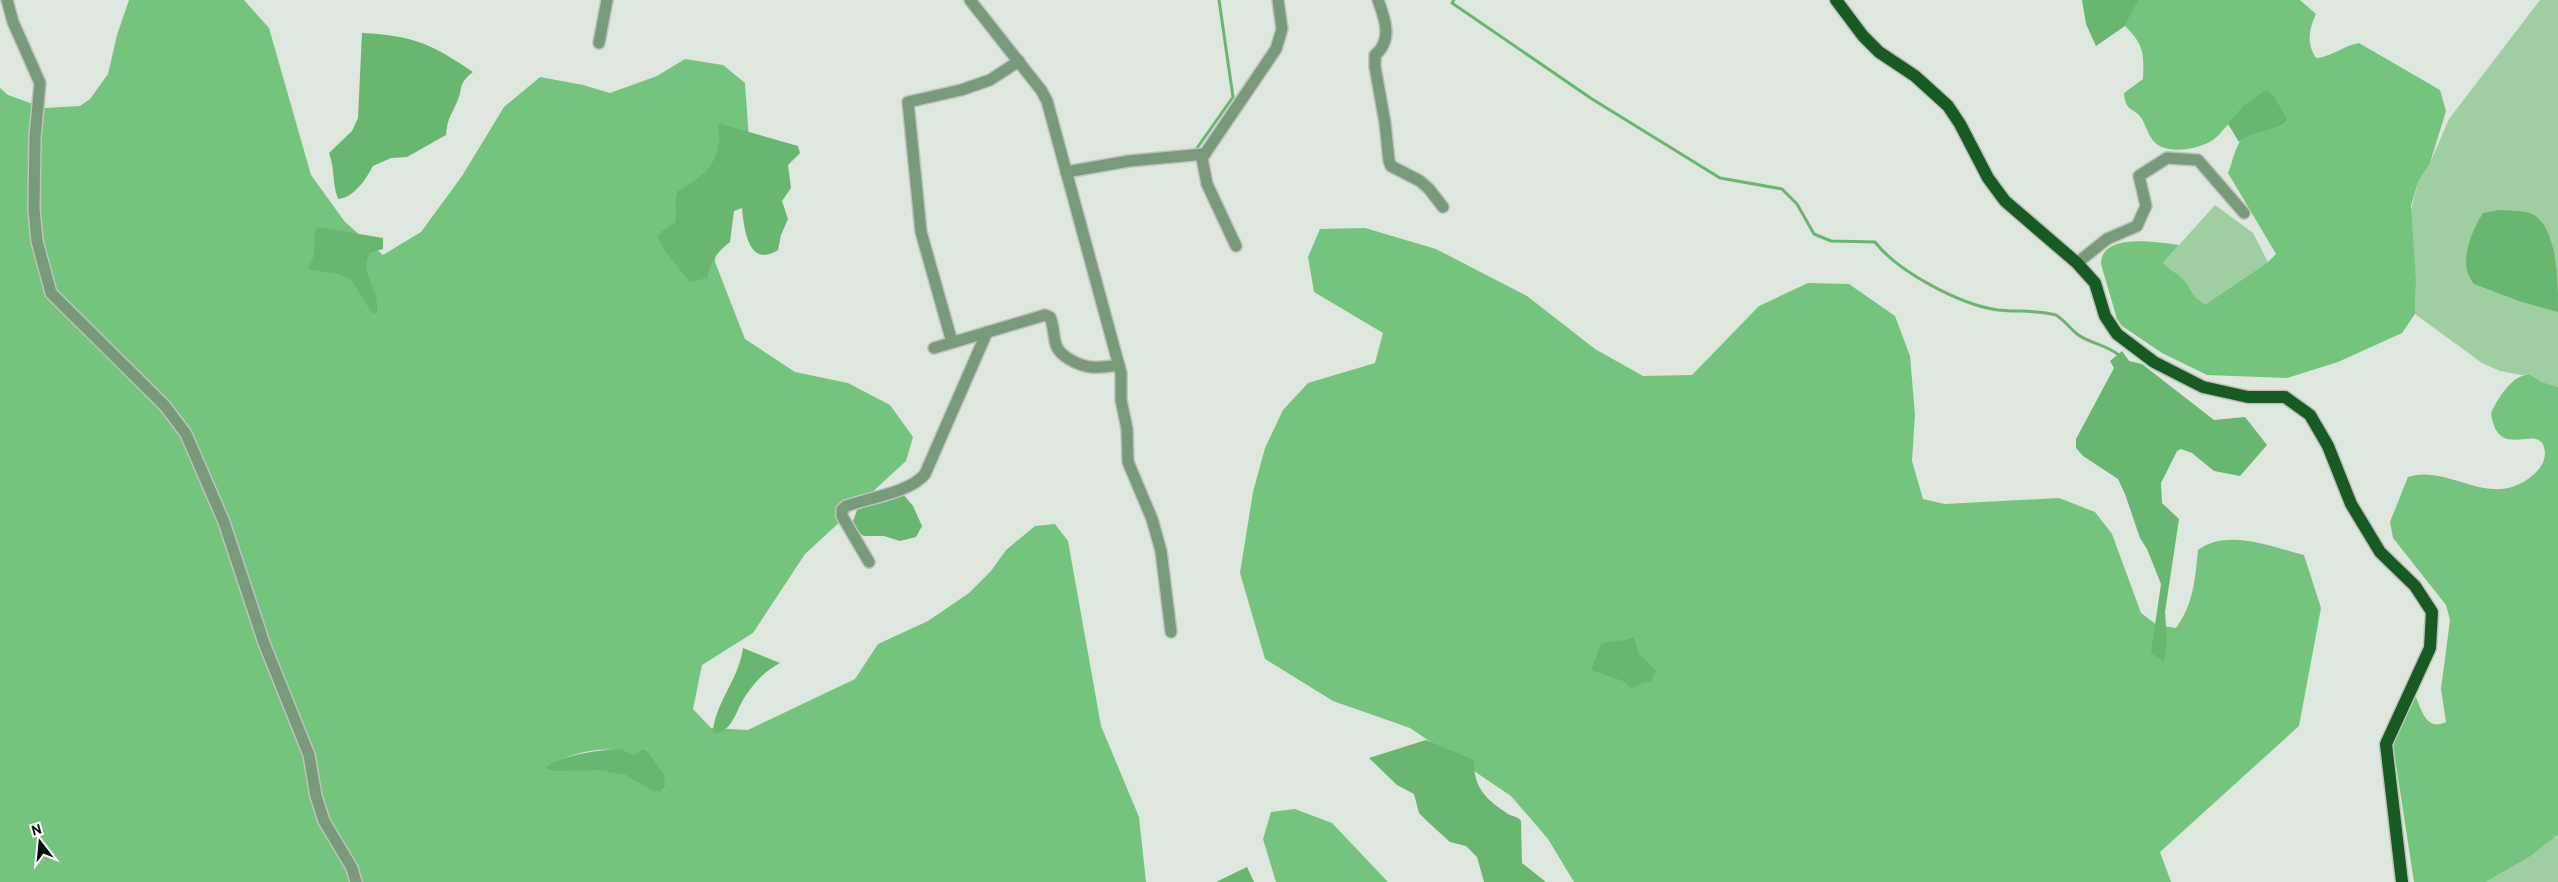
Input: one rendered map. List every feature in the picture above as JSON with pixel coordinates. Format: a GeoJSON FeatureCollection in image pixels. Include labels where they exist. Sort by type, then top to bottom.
{"type":"FeatureCollection","features":[{"type":"Feature","properties":{"kind":"main road"},"geometry":{"type":"LineString","coordinates":[[1836,0],[1862,36],[1879,52],[1915,76],[1948,106],[1960,124],[1988,178],[2005,201],[2077,264],[2095,283],[2104,316],[2118,334],[2154,362],[2203,387],[2248,397],[2285,397],[2310,415],[2328,446],[2351,504],[2380,552],[2415,586],[2432,612],[2430,648],[2386,744],[2402,882]]}},
{"type":"Feature","properties":{"kind":"street"},"geometry":{"type":"LineString","coordinates":[[7,0],[13,22],[40,83],[35,137],[34,209],[36,241],[51,293],[165,406],[186,434],[224,522],[264,643],[309,755],[316,796],[324,821],[352,868],[356,882]]}},
{"type":"Feature","properties":{"kind":"street"},"geometry":{"type":"LineString","coordinates":[[599,43],[607,0]]}},
{"type":"Feature","properties":{"kind":"street"},"geometry":{"type":"LineString","coordinates":[[970,0],[1019,61],[1047,101],[1119,365],[1121,400],[1128,429],[1128,462],[1152,519],[1161,551],[1171,632]]}},
{"type":"Feature","properties":{"kind":"street"},"geometry":{"type":"LineString","coordinates":[[1236,246],[1207,184],[1202,166],[1202,158],[1276,49],[1282,29],[1278,0]]}},
{"type":"Feature","properties":{"kind":"street"},"geometry":{"type":"LineString","coordinates":[[1378,0],[1386,19],[1387,31],[1383,49],[1375,55],[1375,67],[1385,123],[1389,161],[1391,166],[1429,188],[1443,207]]}},
{"type":"Feature","properties":{"kind":"street"},"geometry":{"type":"LineString","coordinates":[[952,342],[921,232],[908,102],[961,90],[990,80],[1019,61]]}},
{"type":"Feature","properties":{"kind":"street"},"geometry":{"type":"LineString","coordinates":[[1066,172],[1129,161],[1205,154]]}},
{"type":"Feature","properties":{"kind":"street"},"geometry":{"type":"LineString","coordinates":[[2077,264],[2107,239],[2137,226],[2146,206],[2139,176],[2167,158],[2198,160],[2244,213]]}},
{"type":"Feature","properties":{"kind":"street"},"geometry":{"type":"LineString","coordinates":[[934,348],[1045,315],[1050,317],[1053,323],[1056,346],[1065,356],[1082,367],[1093,369],[1119,365]]}},
{"type":"Feature","properties":{"kind":"street"},"geometry":{"type":"LineString","coordinates":[[869,562],[842,516],[842,510],[846,506],[908,488],[919,482],[925,474],[987,332]]}},
{"type":"Feature","properties":{"kind":"shaded area"},"geometry":{"type":"Polygon","coordinates":[[[129,0],[244,0],[269,28],[311,175],[345,222],[383,255],[421,232],[462,176],[504,107],[540,77],[583,85],[610,93],[657,76],[685,59],[723,65],[745,83],[749,139],[718,217],[715,262],[745,339],[795,372],[848,383],[890,405],[913,437],[906,461],[805,554],[753,633],[702,665],[693,709],[711,728],[748,730],[855,679],[878,644],[928,621],[969,593],[991,571],[1006,550],[1035,526],[1055,524],[1068,541],[1101,726],[1139,817],[1146,882],[0,882],[0,88],[8,95],[44,108],[80,106],[90,99],[108,74],[117,35],[129,0]],[[646,748],[633,755],[613,750],[590,751],[579,753],[548,765],[554,771],[591,769],[628,775],[650,789],[659,792],[646,748]]]}},
{"type":"Feature","properties":{"kind":"shaded area"},"geometry":{"type":"Polygon","coordinates":[[[2082,0],[2138,1],[2125,26],[2096,46],[2086,24],[2082,0]]]}},
{"type":"Feature","properties":{"kind":"shaded area"},"geometry":{"type":"Polygon","coordinates":[[[2138,0],[2300,0],[2316,14],[2312,25],[2310,41],[2316,58],[2359,43],[2440,90],[2446,111],[2430,163],[2418,182],[2411,206],[2416,280],[2415,314],[2402,333],[2338,362],[2287,378],[2207,375],[2162,353],[2122,326],[2117,319],[2101,264],[2103,254],[2110,247],[2132,241],[2179,245],[2163,263],[2182,278],[2195,296],[2206,304],[2268,262],[2276,254],[2228,173],[2237,147],[2243,138],[2249,134],[2277,128],[2288,120],[2275,97],[2229,124],[2215,138],[2200,146],[2178,150],[2164,148],[2155,143],[2150,137],[2142,119],[2126,104],[2124,93],[2143,79],[2142,50],[2125,26],[2138,0]]]}},
{"type":"Feature","properties":{"kind":"shaded area"},"geometry":{"type":"Polygon","coordinates":[[[2540,0],[2558,0],[2558,387],[2542,382],[2529,374],[2521,375],[2500,371],[2482,363],[2415,314],[2416,280],[2410,214],[2418,182],[2430,163],[2449,119],[2540,0]]]}},
{"type":"Feature","properties":{"kind":"shaded area"},"geometry":{"type":"Polygon","coordinates":[[[362,33],[395,36],[421,43],[445,54],[473,72],[463,83],[446,135],[407,157],[391,158],[373,166],[354,192],[338,199],[329,153],[352,131],[358,118],[362,33]]]}},
{"type":"Feature","properties":{"kind":"shaded area"},"geometry":{"type":"Polygon","coordinates":[[[2266,90],[2275,97],[2288,120],[2277,127],[2251,135],[2239,142],[2228,124],[2243,106],[2266,90]]]}},
{"type":"Feature","properties":{"kind":"shaded area"},"geometry":{"type":"Polygon","coordinates":[[[718,123],[798,146],[800,153],[788,165],[791,188],[782,201],[788,219],[781,235],[778,250],[768,254],[760,254],[754,250],[746,235],[742,208],[734,211],[730,242],[715,258],[707,278],[690,282],[665,251],[657,237],[662,231],[675,223],[678,191],[705,172],[716,156],[719,136],[718,123]]]}},
{"type":"Feature","properties":{"kind":"shaded area"},"geometry":{"type":"Polygon","coordinates":[[[2215,205],[2253,233],[2268,262],[2206,304],[2195,296],[2182,278],[2163,263],[2215,205]]]}},
{"type":"Feature","properties":{"kind":"shaded area"},"geometry":{"type":"Polygon","coordinates":[[[2499,210],[2530,213],[2539,219],[2546,229],[2551,242],[2557,271],[2558,312],[2519,301],[2474,284],[2469,276],[2466,258],[2474,229],[2483,213],[2499,210]]]}},
{"type":"Feature","properties":{"kind":"shaded area"},"geometry":{"type":"Polygon","coordinates":[[[317,227],[383,238],[383,249],[370,253],[366,264],[376,296],[377,313],[373,313],[370,310],[351,279],[335,273],[310,270],[309,266],[314,255],[317,227]]]}},
{"type":"Feature","properties":{"kind":"shaded area"},"geometry":{"type":"Polygon","coordinates":[[[1365,228],[1436,249],[1527,296],[1595,349],[1643,376],[1692,375],[1759,306],[1808,283],[1849,284],[1895,316],[1910,356],[1915,415],[1912,461],[1923,499],[1945,504],[2059,498],[2095,512],[2112,534],[2141,613],[2157,625],[2176,628],[2190,600],[2198,550],[2222,540],[2236,540],[2264,544],[2304,555],[2321,608],[2299,726],[2160,852],[2171,882],[1574,882],[1548,839],[1511,796],[1410,728],[1333,701],[1265,659],[1240,573],[1253,492],[1265,448],[1283,410],[1308,383],[1375,363],[1383,333],[1314,292],[1308,257],[1320,229],[1365,228]]]}},
{"type":"Feature","properties":{"kind":"shaded area"},"geometry":{"type":"Polygon","coordinates":[[[2122,351],[2129,361],[2142,364],[2214,420],[2245,417],[2267,445],[2240,476],[2214,471],[2192,453],[2181,449],[2177,451],[2161,483],[2162,503],[2179,519],[2165,612],[2167,640],[2164,661],[2151,653],[2161,584],[2147,549],[2140,538],[2125,494],[2118,479],[2083,456],[2076,448],[2076,439],[2114,368],[2110,361],[2122,351]]]}},
{"type":"Feature","properties":{"kind":"shaded area"},"geometry":{"type":"Polygon","coordinates":[[[2529,374],[2542,382],[2558,387],[2558,834],[2531,856],[2486,882],[2414,882],[2393,745],[2402,714],[2409,701],[2416,697],[2426,719],[2434,724],[2446,722],[2441,689],[2450,620],[2446,605],[2393,538],[2390,522],[2408,477],[2424,474],[2439,476],[2470,485],[2501,489],[2517,485],[2538,470],[2545,456],[2542,443],[2536,439],[2510,439],[2502,437],[2495,428],[2491,413],[2511,383],[2529,374]]]}},
{"type":"Feature","properties":{"kind":"shaded area"},"geometry":{"type":"Polygon","coordinates":[[[902,493],[913,506],[922,526],[916,537],[900,541],[884,536],[864,536],[857,532],[853,521],[857,510],[902,493]]]}},
{"type":"Feature","properties":{"kind":"shaded area"},"geometry":{"type":"Polygon","coordinates":[[[1634,637],[1639,655],[1656,671],[1651,682],[1643,682],[1632,689],[1623,681],[1591,670],[1601,644],[1634,637]]]}},
{"type":"Feature","properties":{"kind":"shaded area"},"geometry":{"type":"Polygon","coordinates":[[[743,648],[780,663],[757,681],[743,700],[728,727],[717,734],[713,732],[718,711],[737,670],[743,648]]]}},
{"type":"Feature","properties":{"kind":"shaded area"},"geometry":{"type":"Polygon","coordinates":[[[1426,740],[1474,760],[1476,778],[1482,792],[1500,809],[1521,821],[1522,863],[1546,882],[1484,882],[1477,857],[1466,846],[1450,842],[1428,822],[1419,813],[1414,794],[1397,785],[1369,758],[1426,740]]]}},
{"type":"Feature","properties":{"kind":"shaded area"},"geometry":{"type":"Polygon","coordinates":[[[645,748],[664,775],[665,786],[659,792],[651,790],[626,775],[598,770],[554,771],[546,768],[558,760],[594,751],[615,749],[623,750],[633,755],[645,748]]]}},
{"type":"Feature","properties":{"kind":"shaded area"},"geometry":{"type":"Polygon","coordinates":[[[1295,809],[1332,823],[1388,882],[1276,882],[1263,839],[1271,812],[1295,809]]]}},
{"type":"Feature","properties":{"kind":"shaded area"},"geometry":{"type":"Polygon","coordinates":[[[2558,834],[2558,882],[2486,882],[2531,856],[2558,834]]]}},
{"type":"Feature","properties":{"kind":"shaded area"},"geometry":{"type":"Polygon","coordinates":[[[1247,867],[1254,882],[1216,882],[1247,867]]]}},
{"type":"Feature","properties":{"kind":"waterway"},"geometry":{"type":"LineString","coordinates":[[1197,148],[1233,97],[1219,0]]}},
{"type":"Feature","properties":{"kind":"waterway"},"geometry":{"type":"LineString","coordinates":[[1454,0],[1452,3],[1592,99],[1720,178],[1782,189],[1797,204],[1814,234],[1831,241],[1875,242],[1899,265],[1949,294],[1983,307],[1998,310],[2056,315],[2077,334],[2120,356]]}}]}
